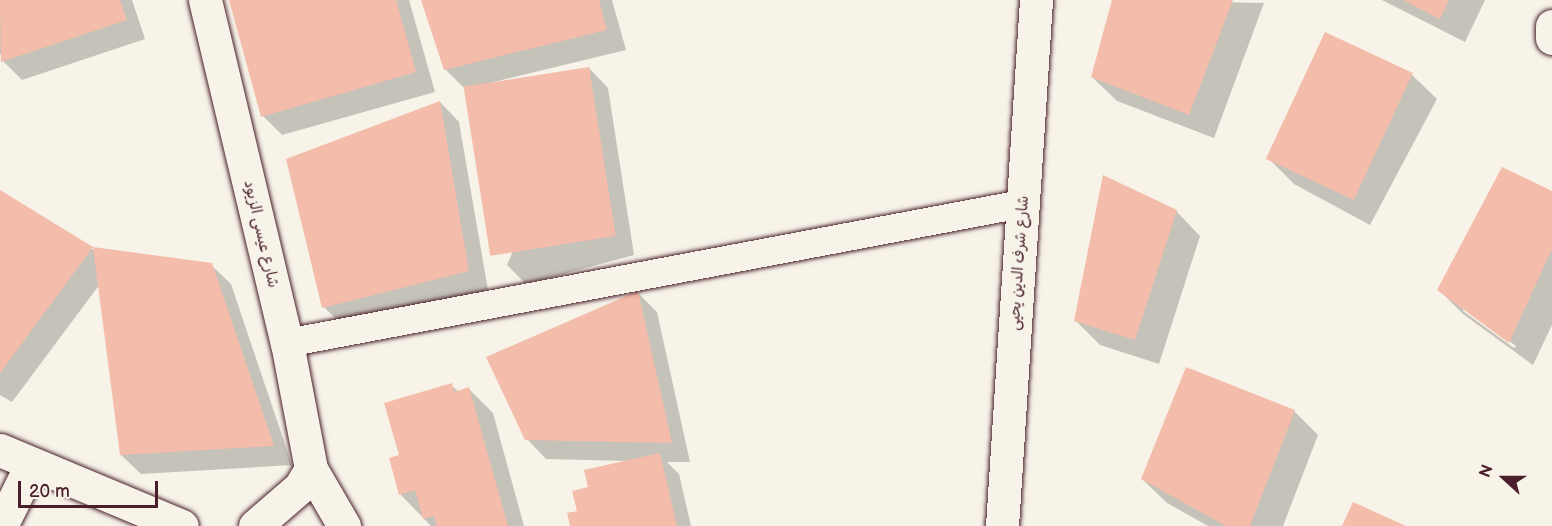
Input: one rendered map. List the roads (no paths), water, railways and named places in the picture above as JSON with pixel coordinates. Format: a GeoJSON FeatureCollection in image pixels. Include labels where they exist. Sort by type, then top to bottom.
{"type":"FeatureCollection","features":[{"type":"Feature","properties":{"kind":"street","name":"شارع عيسى الزيود"},"geometry":{"type":"LineString","coordinates":[[205,0],[286,343],[311,470],[344,526]]}},
{"type":"Feature","properties":{"kind":"street","name":"شارع شرف الدين يحيى"},"geometry":{"type":"LineString","coordinates":[[1002,526],[1035,0]]}},
{"type":"Feature","properties":{"kind":"street"},"geometry":{"type":"LineString","coordinates":[[1552,26],[1552,38]]}},
{"type":"Feature","properties":{"kind":"street"},"geometry":{"type":"LineString","coordinates":[[0,450],[31,465],[182,526]]}},
{"type":"Feature","properties":{"kind":"street"},"geometry":{"type":"LineString","coordinates":[[1,526],[31,465]]}},
{"type":"Feature","properties":{"kind":"street"},"geometry":{"type":"LineString","coordinates":[[255,526],[300,487],[311,470]]}},
{"type":"Feature","properties":{"kind":"lane"},"geometry":{"type":"LineString","coordinates":[[286,343],[1022,204]]}}]}
